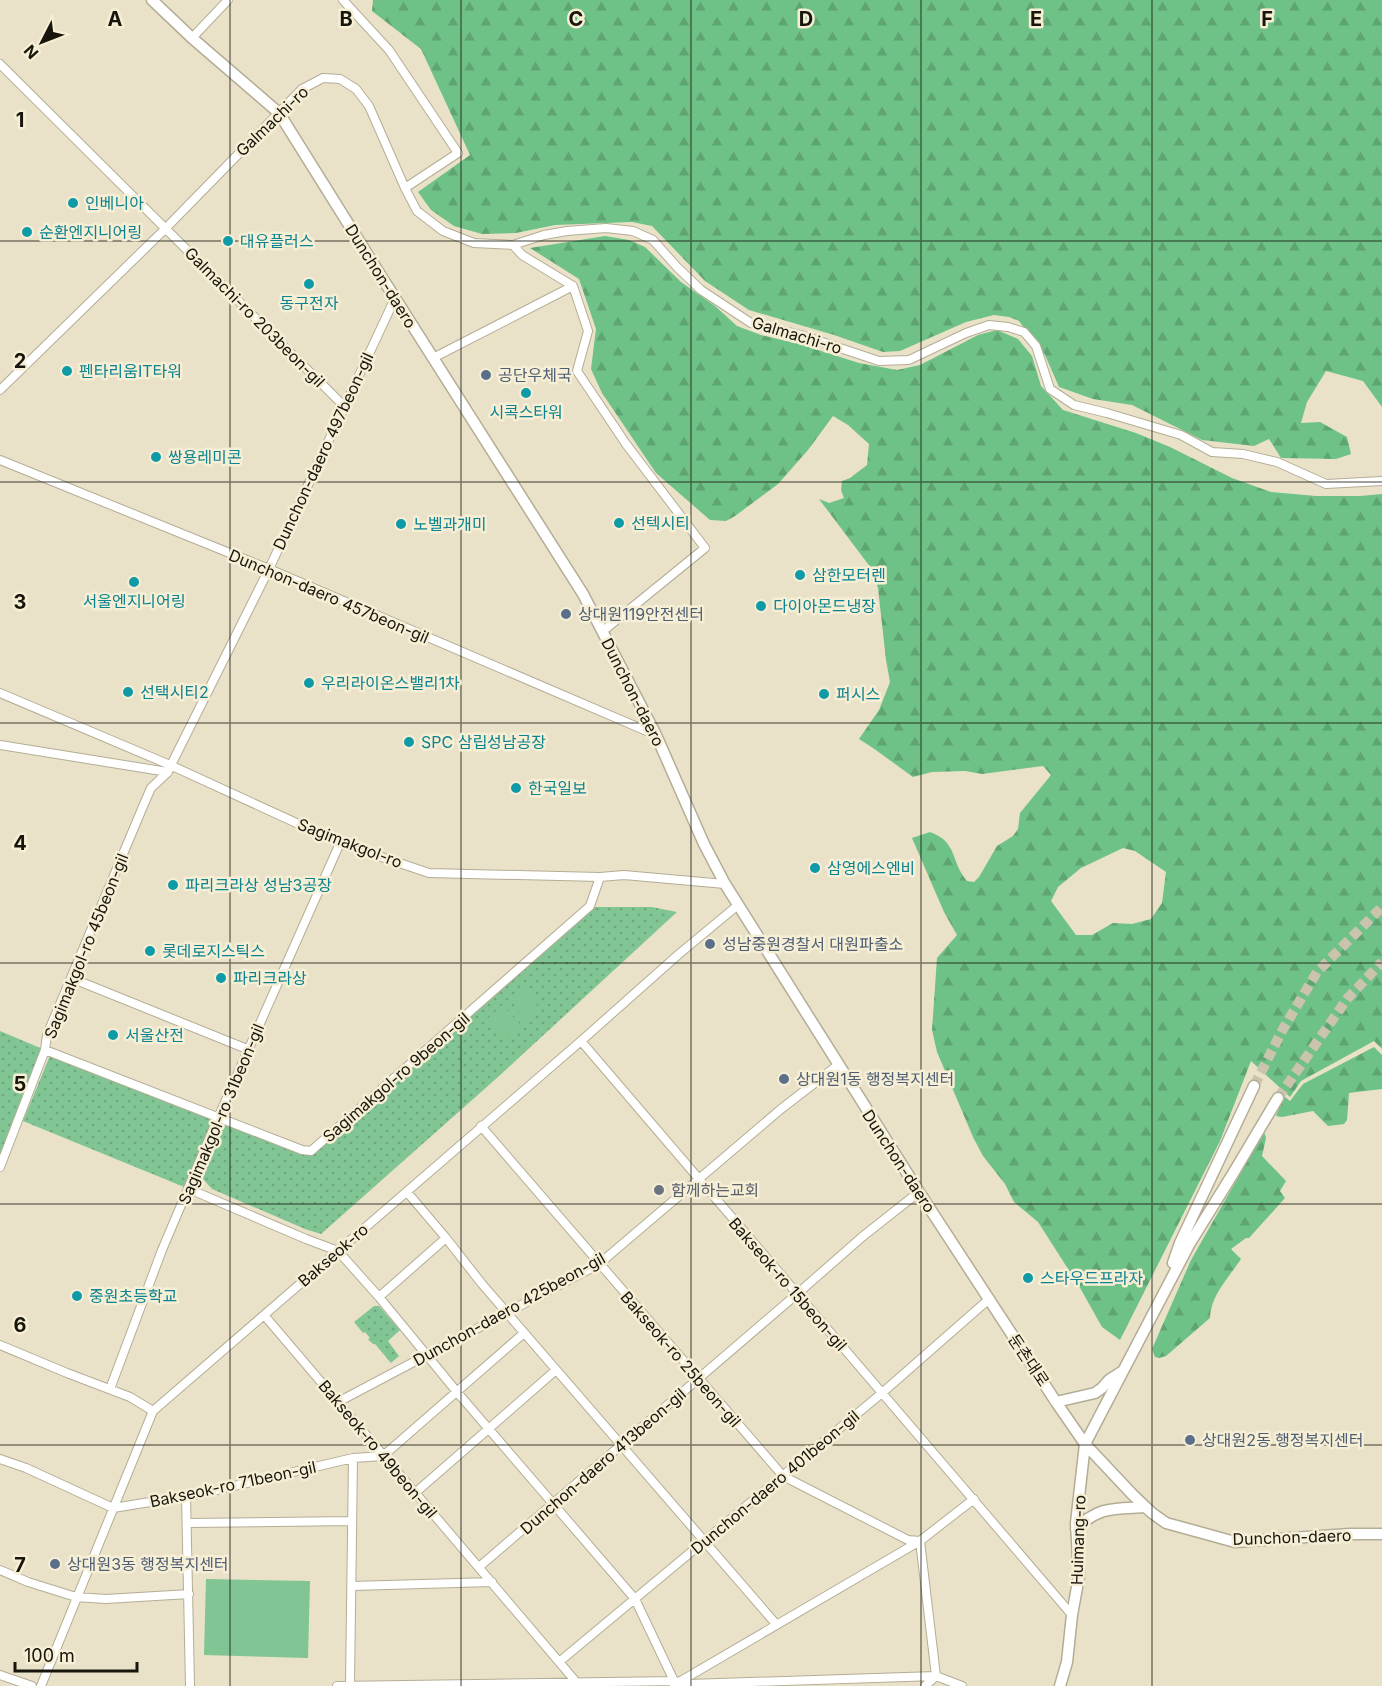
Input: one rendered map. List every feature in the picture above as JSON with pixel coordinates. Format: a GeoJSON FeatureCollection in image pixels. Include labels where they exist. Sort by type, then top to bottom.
{"type":"FeatureCollection","features":[{"type":"Feature","properties":{"kind":"main road","name":"Dunchon-daero"},"geometry":{"type":"LineString","coordinates":[[152,0],[192,38],[279,113],[583,594],[656,735],[704,844],[725,884],[988,1300]]}},
{"type":"Feature","properties":{"kind":"main road","name":"Huimang-ro"},"geometry":{"type":"LineString","coordinates":[[1159,1303],[1180,1243],[1254,1086]]}},
{"type":"Feature","properties":{"kind":"main road","name":"Huimang-ro"},"geometry":{"type":"LineString","coordinates":[[1060,1686],[1067,1662],[1079,1576],[1077,1529],[1085,1444],[1190,1243],[1278,1098]]}},
{"type":"Feature","properties":{"kind":"main road","name":"둔촌대로"},"geometry":{"type":"LineString","coordinates":[[988,1300],[1056,1402]]}},
{"type":"Feature","properties":{"kind":"main road"},"geometry":{"type":"LineString","coordinates":[[1056,1402],[1095,1393],[1108,1380],[1123,1371]]}},
{"type":"Feature","properties":{"kind":"main road","name":"Dunchon-daero"},"geometry":{"type":"LineString","coordinates":[[1056,1402],[1085,1444],[1145,1507],[1166,1523],[1235,1542],[1382,1534]]}},
{"type":"Feature","properties":{"kind":"main road"},"geometry":{"type":"LineString","coordinates":[[1077,1529],[1094,1514],[1116,1509],[1145,1507]]}},
{"type":"Feature","properties":{"kind":"street"},"geometry":{"type":"LineString","coordinates":[[192,38],[228,0]]}},
{"type":"Feature","properties":{"kind":"street"},"geometry":{"type":"LineString","coordinates":[[343,0],[390,50],[458,153],[405,188]]}},
{"type":"Feature","properties":{"kind":"street","name":"Galmachi-ro 203beon-gil"},"geometry":{"type":"LineString","coordinates":[[0,64],[344,406]]}},
{"type":"Feature","properties":{"kind":"street","name":"Galmachi-ro"},"geometry":{"type":"LineString","coordinates":[[0,390],[165,229],[302,89],[323,78],[340,79],[356,89],[369,106],[417,211],[443,231],[474,243],[513,245],[567,231],[606,228],[633,231],[653,240],[701,290],[751,323],[801,335],[879,361],[909,360],[966,333],[989,325],[1008,327],[1024,332],[1036,346],[1050,389],[1074,405],[1181,435],[1212,452],[1243,454],[1277,462],[1326,484],[1382,481]]}},
{"type":"Feature","properties":{"kind":"street"},"geometry":{"type":"LineString","coordinates":[[513,245],[522,255],[573,286],[588,331],[577,371],[626,444],[705,548],[603,631]]}},
{"type":"Feature","properties":{"kind":"street"},"geometry":{"type":"LineString","coordinates":[[433,358],[573,286]]}},
{"type":"Feature","properties":{"kind":"street","name":"Dunchon-daero 497beon-gil"},"geometry":{"type":"LineString","coordinates":[[170,769],[269,569],[394,298]]}},
{"type":"Feature","properties":{"kind":"street","name":"Dunchon-daero 457beon-gil"},"geometry":{"type":"LineString","coordinates":[[0,460],[269,569],[656,735]]}},
{"type":"Feature","properties":{"kind":"street","name":"Sagimakgol-ro"},"geometry":{"type":"LineString","coordinates":[[0,693],[340,843],[429,873],[624,876],[725,884]]}},
{"type":"Feature","properties":{"kind":"street"},"geometry":{"type":"LineString","coordinates":[[0,746],[170,769]]}},
{"type":"Feature","properties":{"kind":"street","name":"Sagimakgol-ro 45beon-gil"},"geometry":{"type":"LineString","coordinates":[[0,1167],[45,1050],[46,1035],[144,804],[152,788],[170,769]]}},
{"type":"Feature","properties":{"kind":"street","name":"Sagimakgol-ro 31beon-gil"},"geometry":{"type":"LineString","coordinates":[[110,1389],[158,1261],[218,1118],[340,843]]}},
{"type":"Feature","properties":{"kind":"street","name":"Sagimakgol-ro 9beon-gil"},"geometry":{"type":"LineString","coordinates":[[45,1050],[302,1150],[311,1151],[590,906],[600,877]]}},
{"type":"Feature","properties":{"kind":"street","name":"Bakseok-ro"},"geometry":{"type":"LineString","coordinates":[[41,1686],[153,1411],[738,904]]}},
{"type":"Feature","properties":{"kind":"street"},"geometry":{"type":"LineString","coordinates":[[71,978],[247,1050]]}},
{"type":"Feature","properties":{"kind":"street","name":"Bakseok-ro 15beon-gil"},"geometry":{"type":"LineString","coordinates":[[581,1041],[1072,1615]]}},
{"type":"Feature","properties":{"kind":"street","name":"Dunchon-daero 425beon-gil"},"geometry":{"type":"LineString","coordinates":[[338,1402],[599,1264],[781,1109],[838,1065]]}},
{"type":"Feature","properties":{"kind":"street","name":"Bakseok-ro 25beon-gil"},"geometry":{"type":"LineString","coordinates":[[481,1126],[783,1476],[908,1540],[920,1541]]}},
{"type":"Feature","properties":{"kind":"street"},"geometry":{"type":"LineString","coordinates":[[189,1189],[338,1251],[635,1599],[676,1683]]}},
{"type":"Feature","properties":{"kind":"street"},"geometry":{"type":"LineString","coordinates":[[406,1192],[482,1284],[776,1624]]}},
{"type":"Feature","properties":{"kind":"street","name":"Dunchon-daero 413beon-gil"},"geometry":{"type":"LineString","coordinates":[[479,1568],[862,1237],[919,1192]]}},
{"type":"Feature","properties":{"kind":"street"},"geometry":{"type":"LineString","coordinates":[[379,1297],[446,1238]]}},
{"type":"Feature","properties":{"kind":"street","name":"Dunchon-daero 401beon-gil"},"geometry":{"type":"LineString","coordinates":[[560,1662],[882,1393],[988,1300]]}},
{"type":"Feature","properties":{"kind":"street","name":"Bakseok-ro 49beon-gil"},"geometry":{"type":"LineString","coordinates":[[264,1315],[577,1683]]}},
{"type":"Feature","properties":{"kind":"street"},"geometry":{"type":"LineString","coordinates":[[383,1456],[525,1333]]}},
{"type":"Feature","properties":{"kind":"street"},"geometry":{"type":"LineString","coordinates":[[0,1345],[130,1397],[153,1411]]}},
{"type":"Feature","properties":{"kind":"street"},"geometry":{"type":"LineString","coordinates":[[415,1493],[556,1370]]}},
{"type":"Feature","properties":{"kind":"street","name":"Bakseok-ro 71beon-gil"},"geometry":{"type":"LineString","coordinates":[[113,1508],[200,1494],[353,1458],[383,1456]]}},
{"type":"Feature","properties":{"kind":"street"},"geometry":{"type":"LineString","coordinates":[[350,1685],[353,1458]]}},
{"type":"Feature","properties":{"kind":"street"},"geometry":{"type":"LineString","coordinates":[[0,1459],[26,1468],[113,1508]]}},
{"type":"Feature","properties":{"kind":"street"},"geometry":{"type":"LineString","coordinates":[[186,1495],[190,1686]]}},
{"type":"Feature","properties":{"kind":"street"},"geometry":{"type":"LineString","coordinates":[[676,1683],[920,1541],[974,1499]]}},
{"type":"Feature","properties":{"kind":"street"},"geometry":{"type":"LineString","coordinates":[[188,1523],[352,1521]]}},
{"type":"Feature","properties":{"kind":"street"},"geometry":{"type":"LineString","coordinates":[[920,1541],[936,1676]]}},
{"type":"Feature","properties":{"kind":"street"},"geometry":{"type":"LineString","coordinates":[[0,1570],[28,1582],[76,1597],[106,1599],[189,1594]]}},
{"type":"Feature","properties":{"kind":"street"},"geometry":{"type":"LineString","coordinates":[[352,1586],[492,1582]]}},
{"type":"Feature","properties":{"kind":"street"},"geometry":{"type":"LineString","coordinates":[[0,1674],[32,1686]]}},
{"type":"Feature","properties":{"kind":"street"},"geometry":{"type":"LineString","coordinates":[[925,1686],[936,1676]]}},
{"type":"Feature","properties":{"kind":"street"},"geometry":{"type":"LineString","coordinates":[[337,1686],[689,1684],[936,1676],[962,1686]]}},
{"type":"Feature","properties":{"kind":"green space"},"geometry":{"type":"Polygon","coordinates":[[[373,0],[1382,0],[1382,407],[1363,381],[1326,371],[1307,402],[1301,423],[1320,422],[1347,437],[1351,454],[1336,459],[1281,458],[1269,439],[1254,446],[1202,440],[1132,405],[1093,399],[1059,387],[1045,355],[1019,321],[1009,317],[994,315],[966,322],[900,351],[883,352],[749,310],[705,281],[652,226],[632,222],[555,225],[516,233],[482,234],[454,226],[431,210],[418,192],[470,155],[421,49],[372,11],[373,0]]]}},
{"type":"Feature","properties":{"kind":"green space"},"geometry":{"type":"Polygon","coordinates":[[[605,236],[629,240],[645,247],[681,282],[715,306],[737,326],[859,363],[897,370],[920,365],[978,335],[997,330],[1018,339],[1032,356],[1041,386],[1063,410],[1136,433],[1232,478],[1271,492],[1316,496],[1382,494],[1382,1049],[1374,1041],[1301,1081],[1290,1097],[1251,1061],[1220,1141],[1120,1340],[1102,1327],[1038,1222],[1014,1202],[1005,1184],[983,1156],[937,1052],[932,1030],[937,958],[957,935],[944,912],[912,838],[930,832],[939,836],[950,847],[967,881],[974,882],[997,846],[1013,836],[1018,829],[1020,813],[1051,775],[1043,766],[982,774],[965,771],[932,772],[913,777],[859,739],[879,710],[890,682],[878,588],[871,568],[819,499],[829,503],[844,498],[841,490],[842,481],[867,465],[869,444],[848,425],[833,416],[808,450],[778,484],[726,521],[710,520],[656,473],[602,393],[591,369],[596,329],[579,279],[530,248],[605,236]],[[1123,848],[1081,868],[1058,887],[1051,901],[1076,935],[1092,935],[1113,923],[1132,924],[1151,919],[1162,903],[1166,872],[1135,851],[1123,848]]]}},
{"type":"Feature","properties":{"kind":"green space"},"geometry":{"type":"Polygon","coordinates":[[[595,907],[652,907],[677,912],[498,1077],[321,1234],[212,1189],[202,1178],[199,1170],[213,1132],[222,1126],[228,1125],[313,1154],[393,1085],[468,1015],[512,980],[595,907]]]}},
{"type":"Feature","properties":{"kind":"green space"},"geometry":{"type":"Polygon","coordinates":[[[525,988],[541,1011],[526,1022],[510,999],[525,988]]]}},
{"type":"Feature","properties":{"kind":"green space"},"geometry":{"type":"Polygon","coordinates":[[[502,1005],[520,1024],[504,1039],[486,1020],[502,1005]]]}},
{"type":"Feature","properties":{"kind":"green space"},"geometry":{"type":"Polygon","coordinates":[[[0,1031],[45,1050],[0,1168],[0,1031]]]}},
{"type":"Feature","properties":{"kind":"green space"},"geometry":{"type":"Polygon","coordinates":[[[1374,1047],[1382,1055],[1382,1089],[1349,1093],[1347,1120],[1344,1124],[1328,1126],[1313,1111],[1276,1116],[1284,1096],[1290,1101],[1303,1084],[1374,1047]]]}},
{"type":"Feature","properties":{"kind":"green space"},"geometry":{"type":"Polygon","coordinates":[[[51,1053],[218,1118],[189,1189],[23,1121],[51,1053]]]}},
{"type":"Feature","properties":{"kind":"green space"},"geometry":{"type":"Polygon","coordinates":[[[1264,1132],[1266,1138],[1262,1156],[1286,1181],[1280,1191],[1285,1198],[1249,1238],[1231,1249],[1241,1259],[1217,1294],[1210,1318],[1166,1356],[1155,1357],[1152,1349],[1191,1260],[1264,1132]]]}},
{"type":"Feature","properties":{"kind":"green space"},"geometry":{"type":"Polygon","coordinates":[[[374,1306],[379,1306],[400,1330],[388,1341],[399,1356],[391,1363],[354,1322],[374,1306]]]}},
{"type":"Feature","properties":{"kind":"green space"},"geometry":{"type":"Polygon","coordinates":[[[206,1579],[310,1581],[308,1658],[204,1655],[206,1579]]]}},
{"type":"Feature","properties":{"kind":"tunnel"},"geometry":{"type":"LineString","coordinates":[[1254,1086],[1283,1029],[1317,972],[1382,907]]}},
{"type":"Feature","properties":{"kind":"tunnel"},"geometry":{"type":"LineString","coordinates":[[1278,1098],[1347,999],[1382,962]]}},
{"type":"Feature","properties":{"kind":"place","name":"인베니아"},"geometry":{"type":"Point","coordinates":[73,203]}},
{"type":"Feature","properties":{"kind":"place","name":"순환엔지니어링"},"geometry":{"type":"Point","coordinates":[27,232]}},
{"type":"Feature","properties":{"kind":"place","name":"대유플러스"},"geometry":{"type":"Point","coordinates":[228,241]}},
{"type":"Feature","properties":{"kind":"place","name":"동구전자"},"geometry":{"type":"Point","coordinates":[309,284]}},
{"type":"Feature","properties":{"kind":"place","name":"펜타리움IT타워"},"geometry":{"type":"Point","coordinates":[67,371]}},
{"type":"Feature","properties":{"kind":"place","name":"공단우체국"},"geometry":{"type":"Point","coordinates":[486,375]}},
{"type":"Feature","properties":{"kind":"place","name":"시콕스타워"},"geometry":{"type":"Point","coordinates":[526,393]}},
{"type":"Feature","properties":{"kind":"place","name":"쌍용레미콘"},"geometry":{"type":"Point","coordinates":[156,457]}},
{"type":"Feature","properties":{"kind":"place","name":"선텍시티"},"geometry":{"type":"Point","coordinates":[619,523]}},
{"type":"Feature","properties":{"kind":"place","name":"노벨과개미"},"geometry":{"type":"Point","coordinates":[401,524]}},
{"type":"Feature","properties":{"kind":"place","name":"삼한모터렌"},"geometry":{"type":"Point","coordinates":[800,575]}},
{"type":"Feature","properties":{"kind":"place","name":"서울엔지니어링"},"geometry":{"type":"Point","coordinates":[134,582]}},
{"type":"Feature","properties":{"kind":"place","name":"다이아몬드냉장"},"geometry":{"type":"Point","coordinates":[761,606]}},
{"type":"Feature","properties":{"kind":"place","name":"상대원119안전센터"},"geometry":{"type":"Point","coordinates":[566,614]}},
{"type":"Feature","properties":{"kind":"place","name":"우리라이온스밸리1차"},"geometry":{"type":"Point","coordinates":[309,683]}},
{"type":"Feature","properties":{"kind":"place","name":"선택시티2"},"geometry":{"type":"Point","coordinates":[128,692]}},
{"type":"Feature","properties":{"kind":"place","name":"퍼시스"},"geometry":{"type":"Point","coordinates":[824,694]}},
{"type":"Feature","properties":{"kind":"place","name":"SPC 삼립성남공장"},"geometry":{"type":"Point","coordinates":[409,742]}},
{"type":"Feature","properties":{"kind":"place","name":"한국일보"},"geometry":{"type":"Point","coordinates":[516,788]}},
{"type":"Feature","properties":{"kind":"place","name":"삼영에스엔비"},"geometry":{"type":"Point","coordinates":[815,868]}},
{"type":"Feature","properties":{"kind":"place","name":"파리크라상 성남3공장"},"geometry":{"type":"Point","coordinates":[173,885]}},
{"type":"Feature","properties":{"kind":"place","name":"성남중원경찰서 대원파출소"},"geometry":{"type":"Point","coordinates":[710,944]}},
{"type":"Feature","properties":{"kind":"place","name":"롯데로지스틱스"},"geometry":{"type":"Point","coordinates":[150,951]}},
{"type":"Feature","properties":{"kind":"place","name":"파리크라상"},"geometry":{"type":"Point","coordinates":[221,978]}},
{"type":"Feature","properties":{"kind":"place","name":"서울산전"},"geometry":{"type":"Point","coordinates":[113,1035]}},
{"type":"Feature","properties":{"kind":"place","name":"상대원1동 행정복지센터"},"geometry":{"type":"Point","coordinates":[784,1079]}},
{"type":"Feature","properties":{"kind":"place","name":"함께하는교회"},"geometry":{"type":"Point","coordinates":[659,1190]}},
{"type":"Feature","properties":{"kind":"place","name":"스타우드프라자"},"geometry":{"type":"Point","coordinates":[1028,1278]}},
{"type":"Feature","properties":{"kind":"place","name":"중원초등학교"},"geometry":{"type":"Point","coordinates":[77,1296]}},
{"type":"Feature","properties":{"kind":"place","name":"상대원2동 행정복지센터"},"geometry":{"type":"Point","coordinates":[1190,1440]}},
{"type":"Feature","properties":{"kind":"place","name":"상대원3동 행정복지센터"},"geometry":{"type":"Point","coordinates":[55,1564]}}]}
